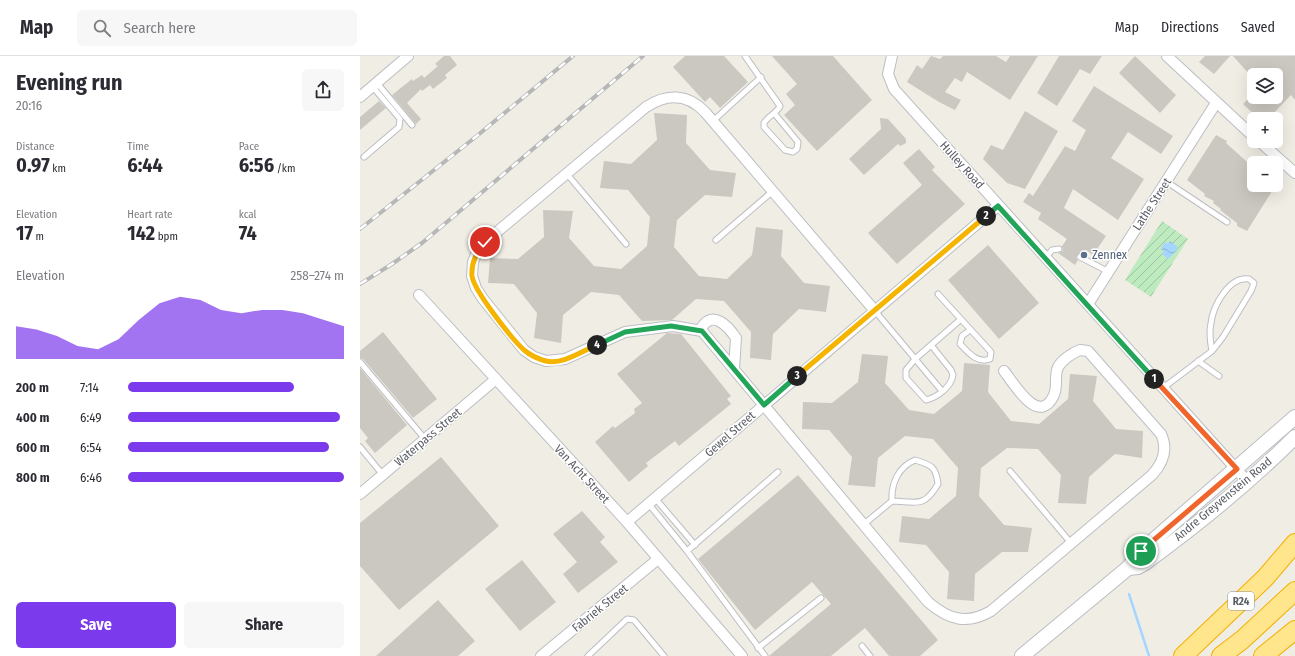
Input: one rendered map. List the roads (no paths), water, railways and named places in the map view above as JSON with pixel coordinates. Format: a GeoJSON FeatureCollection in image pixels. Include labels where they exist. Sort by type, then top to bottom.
{"type":"FeatureCollection","features":[{"type":"Feature","properties":{"kind":"highway","name":"R24"},"geometry":{"type":"LineString","coordinates":[[1183,656],[1265,578],[1295,543]]}},
{"type":"Feature","properties":{"kind":"highway"},"geometry":{"type":"LineString","coordinates":[[1221,656],[1242,640],[1295,591]]}},
{"type":"Feature","properties":{"kind":"highway"},"geometry":{"type":"LineString","coordinates":[[1263,656],[1295,630]]}},
{"type":"Feature","properties":{"kind":"main road","name":"Andre Greyvenstein Road"},"geometry":{"type":"LineString","coordinates":[[1022,656],[1128,568],[1141,551],[1295,417]]}},
{"type":"Feature","properties":{"kind":"main road","name":"Andre Greyvenstein Road"},"geometry":{"type":"LineString","coordinates":[[1128,568],[1138,567],[1148,560],[1247,481],[1295,437]]}},
{"type":"Feature","properties":{"kind":"street"},"geometry":{"type":"LineString","coordinates":[[360,97],[408,56]]}},
{"type":"Feature","properties":{"kind":"street","name":"Hulley Road"},"geometry":{"type":"LineString","coordinates":[[892,56],[888,74],[894,89],[1247,481]]}},
{"type":"Feature","properties":{"kind":"street"},"geometry":{"type":"LineString","coordinates":[[1166,56],[1247,131]]}},
{"type":"Feature","properties":{"kind":"street"},"geometry":{"type":"LineString","coordinates":[[874,311],[701,107],[689,99],[674,97],[658,100],[646,107],[485,242],[477,252],[473,262],[472,276],[476,288],[483,299],[524,350],[534,357],[546,361],[555,362],[576,355],[625,332],[677,326],[702,331],[928,602],[940,612],[954,618],[979,617],[991,610],[1158,469],[1164,456],[1163,438],[1088,351],[1080,350],[1062,362],[1056,374],[1054,395],[1040,407],[1036,407],[1029,402],[1004,371]]}},
{"type":"Feature","properties":{"kind":"street","name":"Lathe Street"},"geometry":{"type":"LineString","coordinates":[[1088,304],[1216,103]]}},
{"type":"Feature","properties":{"kind":"street"},"geometry":{"type":"LineString","coordinates":[[1266,148],[1295,174]]}},
{"type":"Feature","properties":{"kind":"street","name":"Gewel Street"},"geometry":{"type":"LineString","coordinates":[[627,522],[998,206]]}},
{"type":"Feature","properties":{"kind":"street","name":"Van Acht Street"},"geometry":{"type":"LineString","coordinates":[[419,295],[627,522],[742,656]]}},
{"type":"Feature","properties":{"kind":"street"},"geometry":{"type":"LineString","coordinates":[[702,331],[702,327],[705,322],[715,319],[722,322],[734,336],[736,340],[734,369]]}},
{"type":"Feature","properties":{"kind":"street","name":"Waterpass Street"},"geometry":{"type":"LineString","coordinates":[[360,494],[496,379]]}},
{"type":"Feature","properties":{"kind":"street","name":"Fabriek Street"},"geometry":{"type":"LineString","coordinates":[[546,654],[658,559]]}},
{"type":"Feature","properties":{"kind":"lane"},"geometry":{"type":"LineString","coordinates":[[745,56],[780,106],[764,123],[764,127],[785,150],[793,152],[797,149],[798,142],[774,113]]}},
{"type":"Feature","properties":{"kind":"lane"},"geometry":{"type":"LineString","coordinates":[[713,121],[760,77]]}},
{"type":"Feature","properties":{"kind":"lane"},"geometry":{"type":"LineString","coordinates":[[375,84],[412,125]]}},
{"type":"Feature","properties":{"kind":"lane"},"geometry":{"type":"LineString","coordinates":[[364,157],[401,123],[400,119],[375,84]]}},
{"type":"Feature","properties":{"kind":"lane"},"geometry":{"type":"LineString","coordinates":[[567,174],[626,244]]}},
{"type":"Feature","properties":{"kind":"lane"},"geometry":{"type":"LineString","coordinates":[[1167,182],[1227,222]]}},
{"type":"Feature","properties":{"kind":"lane"},"geometry":{"type":"LineString","coordinates":[[716,240],[773,191]]}},
{"type":"Feature","properties":{"kind":"lane"},"geometry":{"type":"LineString","coordinates":[[1045,258],[1052,250],[1059,249]]}},
{"type":"Feature","properties":{"kind":"lane"},"geometry":{"type":"LineString","coordinates":[[1080,257],[1109,272]]}},
{"type":"Feature","properties":{"kind":"lane"},"geometry":{"type":"LineString","coordinates":[[1162,388],[1212,351],[1223,337],[1252,291],[1254,283],[1250,279],[1242,279],[1230,286],[1216,308],[1211,322],[1210,334],[1212,351]]}},
{"type":"Feature","properties":{"kind":"lane"},"geometry":{"type":"LineString","coordinates":[[938,294],[960,320],[970,330],[991,352],[990,359],[986,360],[975,358],[960,344],[962,336],[970,330]]}},
{"type":"Feature","properties":{"kind":"lane"},"geometry":{"type":"LineString","coordinates":[[874,311],[942,391]]}},
{"type":"Feature","properties":{"kind":"lane"},"geometry":{"type":"LineString","coordinates":[[931,345],[951,370],[953,375],[950,385],[926,400],[918,393],[906,378],[906,370],[915,359],[931,345],[960,320]]}},
{"type":"Feature","properties":{"kind":"lane"},"geometry":{"type":"LineString","coordinates":[[1198,361],[1219,376]]}},
{"type":"Feature","properties":{"kind":"lane"},"geometry":{"type":"LineString","coordinates":[[360,362],[426,439]]}},
{"type":"Feature","properties":{"kind":"lane"},"geometry":{"type":"LineString","coordinates":[[360,447],[383,475]]}},
{"type":"Feature","properties":{"kind":"lane"},"geometry":{"type":"LineString","coordinates":[[864,524],[892,501],[921,503],[930,497],[938,484],[937,471],[929,464],[915,460],[906,464],[896,480],[892,490],[892,501]]}},
{"type":"Feature","properties":{"kind":"lane"},"geometry":{"type":"LineString","coordinates":[[1010,471],[1071,543]]}},
{"type":"Feature","properties":{"kind":"lane"},"geometry":{"type":"LineString","coordinates":[[687,551],[778,472]]}},
{"type":"Feature","properties":{"kind":"lane"},"geometry":{"type":"LineString","coordinates":[[652,501],[695,545]]}},
{"type":"Feature","properties":{"kind":"lane"},"geometry":{"type":"LineString","coordinates":[[652,501],[765,656]]}},
{"type":"Feature","properties":{"kind":"lane"},"geometry":{"type":"LineString","coordinates":[[758,648],[821,598]]}},
{"type":"Feature","properties":{"kind":"lane"},"geometry":{"type":"LineString","coordinates":[[588,656],[630,618],[634,620],[664,656]]}},
{"type":"Feature","properties":{"kind":"lane"},"geometry":{"type":"LineString","coordinates":[[862,646],[870,656]]}},
{"type":"Feature","properties":{"kind":"water"},"geometry":{"type":"Polygon","coordinates":[[[1170,241],[1177,246],[1177,250],[1168,259],[1162,254],[1164,251],[1161,249],[1165,242],[1168,244],[1170,241]]]}},
{"type":"Feature","properties":{"kind":"waterway"},"geometry":{"type":"LineString","coordinates":[[1129,594],[1149,656]]}},
{"type":"Feature","properties":{"kind":"railway"},"geometry":{"type":"LineString","coordinates":[[360,229],[478,135],[573,56]]}},
{"type":"Feature","properties":{"kind":"railway"},"geometry":{"type":"LineString","coordinates":[[360,284],[422,243],[643,56]]}},
{"type":"Feature","properties":{"kind":"place","name":"Zennex"},"geometry":{"type":"Point","coordinates":[1084,255]}}]}
